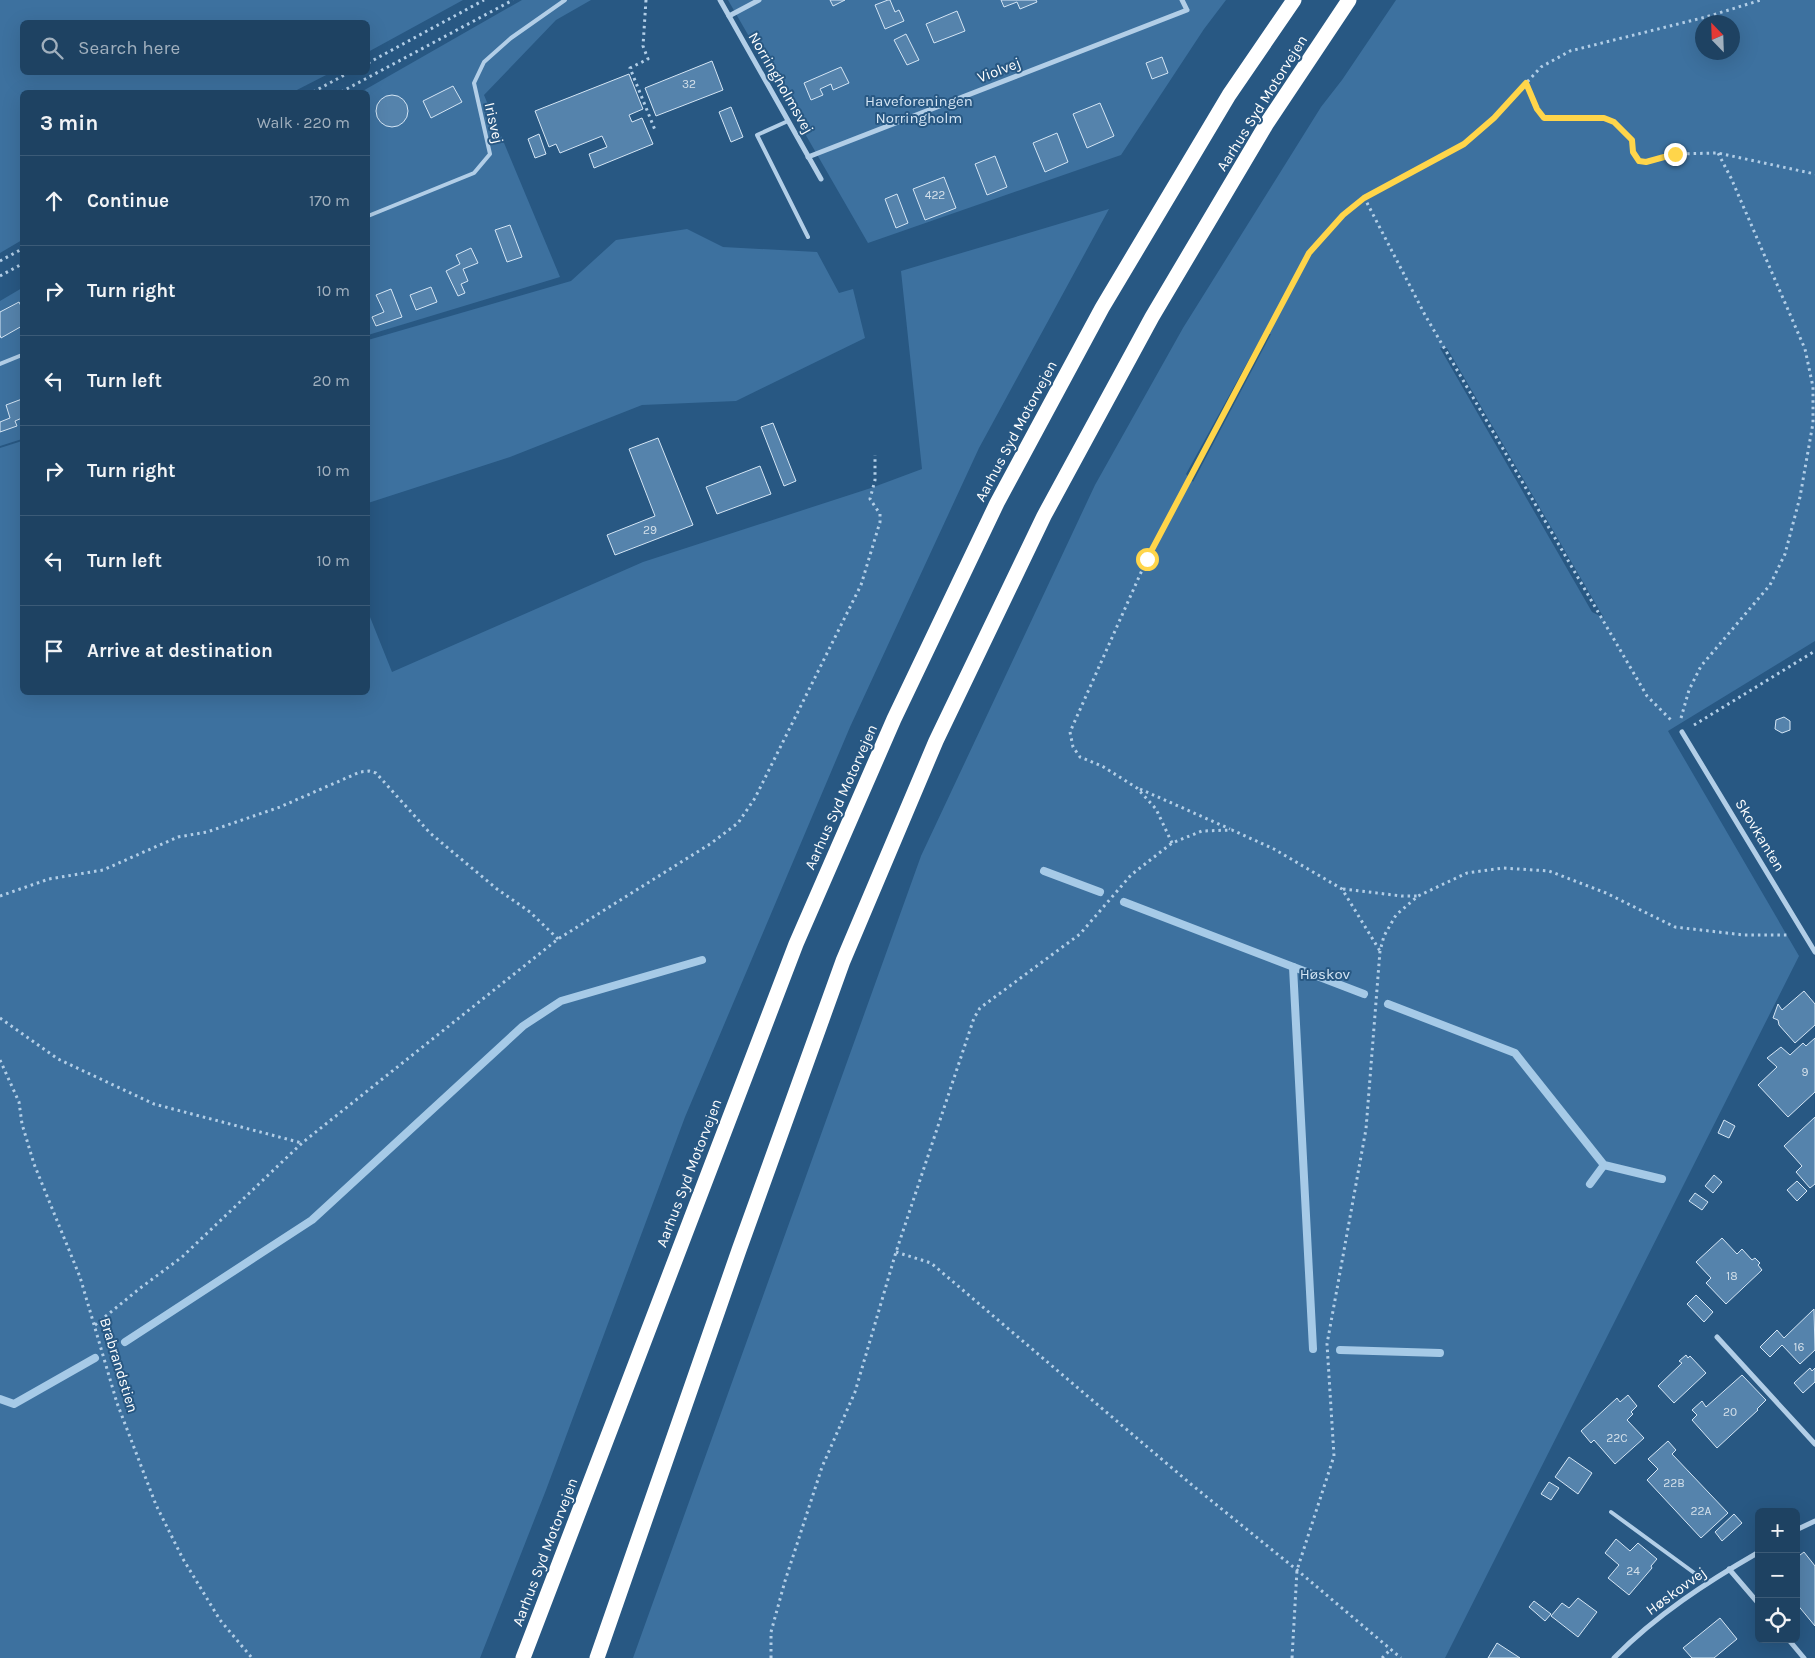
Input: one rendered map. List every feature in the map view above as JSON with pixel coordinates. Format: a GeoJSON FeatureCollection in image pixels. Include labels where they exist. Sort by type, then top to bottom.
{"type":"FeatureCollection","features":[{"type":"Feature","properties":{"kind":"highway","name":"Aarhus Syd Motorvejen"},"geometry":{"type":"LineString","coordinates":[[523,1658],[796,944],[894,719],[997,503],[1102,308],[1230,95],[1294,0]]}},
{"type":"Feature","properties":{"kind":"highway","name":"Aarhus Syd Motorvejen"},"geometry":{"type":"LineString","coordinates":[[597,1658],[739,1250],[843,961],[936,741],[1044,516],[1152,317],[1267,123],[1349,0]]}},
{"type":"Feature","properties":{"kind":"street","name":"Norringholmsvej"},"geometry":{"type":"LineString","coordinates":[[720,0],[821,179]]}},
{"type":"Feature","properties":{"kind":"street"},"geometry":{"type":"LineString","coordinates":[[729,16],[759,0]]}},
{"type":"Feature","properties":{"kind":"street","name":"Violvej"},"geometry":{"type":"LineString","coordinates":[[808,157],[1187,10],[1182,0]]}},
{"type":"Feature","properties":{"kind":"street","name":"Skovkanten"},"geometry":{"type":"LineString","coordinates":[[1682,732],[1815,952]]}},
{"type":"Feature","properties":{"kind":"street"},"geometry":{"type":"LineString","coordinates":[[1717,1337],[1815,1444]]}},
{"type":"Feature","properties":{"kind":"street"},"geometry":{"type":"LineString","coordinates":[[1800,1528],[1815,1521]]}},
{"type":"Feature","properties":{"kind":"street","name":"Høskovvej"},"geometry":{"type":"LineString","coordinates":[[1614,1658],[1632,1640],[1679,1602],[1757,1553]]}},
{"type":"Feature","properties":{"kind":"street"},"geometry":{"type":"LineString","coordinates":[[1729,1569],[1755,1599]]}},
{"type":"Feature","properties":{"kind":"street"},"geometry":{"type":"LineString","coordinates":[[1791,1643],[1804,1658]]}},
{"type":"Feature","properties":{"kind":"lane","name":"Irisvej"},"geometry":{"type":"LineString","coordinates":[[370,215],[474,173],[490,154],[474,83],[484,62],[511,38],[565,0]]}},
{"type":"Feature","properties":{"kind":"lane"},"geometry":{"type":"LineString","coordinates":[[788,121],[757,135],[808,237]]}},
{"type":"Feature","properties":{"kind":"lane"},"geometry":{"type":"LineString","coordinates":[[0,364],[20,356]]}},
{"type":"Feature","properties":{"kind":"lane"},"geometry":{"type":"LineString","coordinates":[[1611,1512],[1708,1583]]}},
{"type":"Feature","properties":{"kind":"path"},"geometry":{"type":"LineString","coordinates":[[370,62],[484,0]]}},
{"type":"Feature","properties":{"kind":"path"},"geometry":{"type":"LineString","coordinates":[[345,90],[513,0]]}},
{"type":"Feature","properties":{"kind":"path"},"geometry":{"type":"LineString","coordinates":[[646,0],[643,46],[648,59],[630,68],[655,130]]}},
{"type":"Feature","properties":{"kind":"path"},"geometry":{"type":"LineString","coordinates":[[1418,896],[1342,889],[1274,849],[1137,788],[1102,766],[1080,757],[1073,747],[1070,732],[1147,559],[1309,253],[1343,215],[1364,198],[1464,144],[1494,118],[1541,67],[1570,51],[1706,17],[1762,0]]}},
{"type":"Feature","properties":{"kind":"path"},"geometry":{"type":"LineString","coordinates":[[317,90],[344,75]]}},
{"type":"Feature","properties":{"kind":"path"},"geometry":{"type":"LineString","coordinates":[[1526,83],[1537,109],[1544,118],[1604,118],[1614,122],[1632,140],[1633,152],[1639,161],[1646,162],[1675,154],[1718,153],[1815,174]]}},
{"type":"Feature","properties":{"kind":"path"},"geometry":{"type":"LineString","coordinates":[[1682,732],[1681,717],[1689,690],[1701,666],[1770,584],[1785,554],[1800,497],[1813,423],[1814,386],[1805,349],[1731,178],[1718,153]]}},
{"type":"Feature","properties":{"kind":"path"},"geometry":{"type":"LineString","coordinates":[[1364,198],[1425,316],[1647,696],[1682,732]]}},
{"type":"Feature","properties":{"kind":"path"},"geometry":{"type":"LineString","coordinates":[[0,262],[20,250]]}},
{"type":"Feature","properties":{"kind":"path"},"geometry":{"type":"LineString","coordinates":[[0,276],[20,265]]}},
{"type":"Feature","properties":{"kind":"path"},"geometry":{"type":"LineString","coordinates":[[96,1326],[139,1289],[182,1257],[302,1143],[558,939],[710,844],[738,824],[755,798],[861,585],[880,522],[880,514],[870,499],[875,480],[876,455]]}},
{"type":"Feature","properties":{"kind":"path"},"geometry":{"type":"LineString","coordinates":[[1682,732],[1815,651]]}},
{"type":"Feature","properties":{"kind":"path"},"geometry":{"type":"LineString","coordinates":[[0,896],[49,879],[103,870],[178,837],[207,832],[271,810],[360,772],[369,771],[376,773],[430,833],[497,889],[530,912],[558,939]]}},
{"type":"Feature","properties":{"kind":"path"},"geometry":{"type":"LineString","coordinates":[[1137,788],[1156,809],[1172,843]]}},
{"type":"Feature","properties":{"kind":"path"},"geometry":{"type":"LineString","coordinates":[[771,1658],[771,1632],[785,1581],[822,1467],[855,1392],[896,1252],[974,1018],[980,1008],[1080,934],[1131,875],[1172,843],[1202,831],[1232,830]]}},
{"type":"Feature","properties":{"kind":"path"},"geometry":{"type":"LineString","coordinates":[[1292,1658],[1298,1570],[1334,1456],[1327,1344],[1366,1129],[1380,951],[1384,936],[1396,915],[1418,896],[1468,873],[1503,868],[1549,871],[1606,893],[1675,927],[1744,935],[1806,936]]}},
{"type":"Feature","properties":{"kind":"path"},"geometry":{"type":"LineString","coordinates":[[1342,889],[1380,951]]}},
{"type":"Feature","properties":{"kind":"path"},"geometry":{"type":"LineString","coordinates":[[0,1018],[58,1059],[154,1104],[302,1143]]}},
{"type":"Feature","properties":{"kind":"path","name":"Brabrandstien"},"geometry":{"type":"LineString","coordinates":[[0,1060],[19,1102],[22,1124],[34,1164],[80,1276],[117,1403],[156,1504],[183,1559],[220,1620],[252,1658]]}},
{"type":"Feature","properties":{"kind":"path"},"geometry":{"type":"LineString","coordinates":[[896,1252],[932,1263],[1192,1485],[1298,1570],[1401,1658]]}},
{"type":"Feature","properties":{"kind":"path"},"geometry":{"type":"LineString","coordinates":[[1382,1658],[1391,1649]]}},
{"type":"Feature","properties":{"kind":"green space"},"geometry":{"type":"Polygon","coordinates":[[[0,0],[463,0],[370,51],[370,20],[20,20],[20,75],[326,75],[297,90],[20,90],[20,241],[0,253],[0,0]]]}},
{"type":"Feature","properties":{"kind":"green space"},"geometry":{"type":"Polygon","coordinates":[[[522,0],[591,0],[556,20],[484,95],[560,277],[370,334],[370,90],[364,90],[522,0]]]}},
{"type":"Feature","properties":{"kind":"green space","name":"Haveforeningen Norringholm"},"geometry":{"type":"Polygon","coordinates":[[[728,0],[1226,0],[1204,29],[1121,155],[868,243],[728,0]]]}},
{"type":"Feature","properties":{"kind":"green space","name":"Høskov"},"geometry":{"type":"Polygon","coordinates":[[[1396,0],[1815,0],[1815,641],[1668,731],[1799,956],[1445,1658],[633,1658],[921,856],[1095,485],[1183,328],[1321,107],[1342,80],[1396,0]],[[1263,334],[1186,474],[1193,482],[1271,334],[1263,334]],[[1440,348],[1592,612],[1604,618],[1447,348],[1440,348]]]}},
{"type":"Feature","properties":{"kind":"green space"},"geometry":{"type":"Polygon","coordinates":[[[1109,209],[979,448],[850,727],[685,1117],[546,1490],[480,1658],[0,1658],[0,448],[20,442],[20,695],[370,695],[370,617],[392,672],[643,562],[871,488],[922,469],[901,271],[1109,209]]]}},
{"type":"Feature","properties":{"kind":"green space"},"geometry":{"type":"Polygon","coordinates":[[[687,229],[723,247],[817,252],[839,293],[853,289],[865,338],[736,401],[642,405],[510,457],[370,502],[370,339],[571,281],[616,240],[687,229]]]}},
{"type":"Feature","properties":{"kind":"green space"},"geometry":{"type":"Polygon","coordinates":[[[20,289],[20,440],[0,446],[0,301],[20,289]]]}},
{"type":"Feature","properties":{"kind":"building"},"geometry":{"type":"Polygon","coordinates":[[[830,0],[845,0],[833,6],[830,0]]]}},
{"type":"Feature","properties":{"kind":"building"},"geometry":{"type":"Polygon","coordinates":[[[890,0],[895,12],[899,10],[904,21],[885,29],[875,5],[890,0]]]}},
{"type":"Feature","properties":{"kind":"building"},"geometry":{"type":"Polygon","coordinates":[[[1001,0],[1036,0],[1037,2],[1020,9],[1017,2],[1004,7],[1001,0]]]}},
{"type":"Feature","properties":{"kind":"building"},"geometry":{"type":"Polygon","coordinates":[[[957,11],[965,31],[934,43],[926,24],[957,11]]]}},
{"type":"Feature","properties":{"kind":"building"},"geometry":{"type":"Polygon","coordinates":[[[906,34],[919,60],[907,65],[894,40],[906,34]]]}},
{"type":"Feature","properties":{"kind":"building"},"geometry":{"type":"Polygon","coordinates":[[[1162,57],[1168,73],[1152,79],[1146,63],[1162,57]]]}},
{"type":"Feature","properties":{"kind":"building"},"geometry":{"type":"Polygon","coordinates":[[[712,61],[723,90],[656,116],[645,88],[712,61]]]}},
{"type":"Feature","properties":{"kind":"building"},"geometry":{"type":"Polygon","coordinates":[[[841,67],[849,83],[833,90],[831,84],[820,89],[823,95],[811,100],[804,83],[841,67]]]}},
{"type":"Feature","properties":{"kind":"building"},"geometry":{"type":"Polygon","coordinates":[[[629,74],[643,109],[629,115],[632,122],[642,118],[653,144],[594,168],[589,154],[607,147],[602,136],[560,153],[556,144],[549,147],[535,111],[629,74]]]}},
{"type":"Feature","properties":{"kind":"building"},"geometry":{"type":"Polygon","coordinates":[[[453,86],[462,102],[431,118],[423,101],[453,86]]]}},
{"type":"Feature","properties":{"kind":"building"},"geometry":{"type":"Polygon","coordinates":[[[392,95],[398,96],[403,100],[407,105],[407,117],[403,122],[398,126],[392,127],[386,126],[381,122],[377,117],[376,111],[377,105],[381,100],[386,96],[392,95]]]}},
{"type":"Feature","properties":{"kind":"building"},"geometry":{"type":"Polygon","coordinates":[[[1100,103],[1114,136],[1087,148],[1073,114],[1100,103]]]}},
{"type":"Feature","properties":{"kind":"building"},"geometry":{"type":"Polygon","coordinates":[[[731,107],[743,137],[731,142],[719,112],[731,107]]]}},
{"type":"Feature","properties":{"kind":"building"},"geometry":{"type":"Polygon","coordinates":[[[1057,133],[1068,162],[1045,172],[1033,143],[1057,133]]]}},
{"type":"Feature","properties":{"kind":"building"},"geometry":{"type":"Polygon","coordinates":[[[539,134],[546,154],[535,158],[528,139],[539,134]]]}},
{"type":"Feature","properties":{"kind":"building"},"geometry":{"type":"Polygon","coordinates":[[[995,156],[1007,187],[987,195],[975,164],[995,156]]]}},
{"type":"Feature","properties":{"kind":"building"},"geometry":{"type":"Polygon","coordinates":[[[944,177],[956,208],[925,220],[913,189],[944,177]]]}},
{"type":"Feature","properties":{"kind":"building"},"geometry":{"type":"Polygon","coordinates":[[[897,194],[908,223],[896,228],[885,199],[897,194]]]}},
{"type":"Feature","properties":{"kind":"building"},"geometry":{"type":"Polygon","coordinates":[[[510,225],[522,257],[507,262],[495,230],[510,225]]]}},
{"type":"Feature","properties":{"kind":"building"},"geometry":{"type":"Polygon","coordinates":[[[471,248],[478,263],[463,269],[468,281],[461,284],[465,293],[458,296],[446,271],[460,264],[456,255],[471,248]]]}},
{"type":"Feature","properties":{"kind":"building"},"geometry":{"type":"Polygon","coordinates":[[[431,287],[437,302],[416,310],[410,295],[431,287]]]}},
{"type":"Feature","properties":{"kind":"building"},"geometry":{"type":"Polygon","coordinates":[[[391,289],[402,317],[376,326],[372,317],[384,312],[376,295],[391,289]]]}},
{"type":"Feature","properties":{"kind":"building"},"geometry":{"type":"Polygon","coordinates":[[[19,302],[20,304],[20,327],[1,338],[0,335],[0,312],[19,302]]]}},
{"type":"Feature","properties":{"kind":"building"},"geometry":{"type":"Polygon","coordinates":[[[20,400],[20,419],[15,421],[17,426],[0,432],[0,422],[10,418],[6,405],[20,400]]]}},
{"type":"Feature","properties":{"kind":"building"},"geometry":{"type":"Polygon","coordinates":[[[773,423],[796,481],[784,486],[761,427],[773,423]]]}},
{"type":"Feature","properties":{"kind":"building"},"geometry":{"type":"Polygon","coordinates":[[[658,438],[693,525],[615,555],[607,535],[655,516],[629,449],[658,438]]]}},
{"type":"Feature","properties":{"kind":"building"},"geometry":{"type":"Polygon","coordinates":[[[760,466],[771,494],[717,514],[706,487],[760,466]]]}},
{"type":"Feature","properties":{"kind":"building"},"geometry":{"type":"Polygon","coordinates":[[[1784,717],[1790,721],[1790,730],[1782,733],[1775,729],[1776,720],[1784,717]]]}},
{"type":"Feature","properties":{"kind":"building"},"geometry":{"type":"Polygon","coordinates":[[[1804,991],[1815,1004],[1815,1025],[1795,1043],[1779,1025],[1778,1020],[1773,1018],[1778,1004],[1782,1010],[1804,991]]]}},
{"type":"Feature","properties":{"kind":"building"},"geometry":{"type":"Polygon","coordinates":[[[1815,1038],[1815,1092],[1788,1117],[1758,1085],[1777,1067],[1767,1058],[1781,1047],[1790,1055],[1803,1043],[1806,1046],[1815,1038]]]}},
{"type":"Feature","properties":{"kind":"building"},"geometry":{"type":"Polygon","coordinates":[[[1815,1117],[1815,1184],[1810,1188],[1796,1172],[1802,1166],[1784,1146],[1815,1117]]]}},
{"type":"Feature","properties":{"kind":"building"},"geometry":{"type":"Polygon","coordinates":[[[1724,1120],[1735,1126],[1729,1138],[1718,1133],[1724,1120]]]}},
{"type":"Feature","properties":{"kind":"building"},"geometry":{"type":"Polygon","coordinates":[[[1714,1175],[1722,1182],[1713,1193],[1705,1186],[1714,1175]]]}},
{"type":"Feature","properties":{"kind":"building"},"geometry":{"type":"Polygon","coordinates":[[[1797,1181],[1807,1191],[1797,1201],[1787,1190],[1797,1181]]]}},
{"type":"Feature","properties":{"kind":"building"},"geometry":{"type":"Polygon","coordinates":[[[1695,1193],[1708,1202],[1702,1210],[1689,1201],[1695,1193]]]}},
{"type":"Feature","properties":{"kind":"building"},"geometry":{"type":"Polygon","coordinates":[[[1722,1238],[1737,1254],[1742,1249],[1752,1260],[1755,1258],[1760,1263],[1758,1265],[1762,1270],[1726,1304],[1706,1283],[1711,1278],[1696,1262],[1722,1238]]]}},
{"type":"Feature","properties":{"kind":"building"},"geometry":{"type":"Polygon","coordinates":[[[1696,1295],[1713,1312],[1704,1322],[1687,1304],[1696,1295]]]}},
{"type":"Feature","properties":{"kind":"building"},"geometry":{"type":"Polygon","coordinates":[[[1814,1309],[1815,1350],[1800,1364],[1782,1345],[1770,1357],[1760,1347],[1777,1330],[1784,1338],[1814,1309]]]}},
{"type":"Feature","properties":{"kind":"building"},"geometry":{"type":"Polygon","coordinates":[[[1686,1355],[1688,1358],[1690,1356],[1706,1373],[1674,1403],[1658,1386],[1682,1363],[1679,1361],[1686,1355]]]}},
{"type":"Feature","properties":{"kind":"building"},"geometry":{"type":"Polygon","coordinates":[[[1810,1368],[1812,1371],[1815,1368],[1815,1382],[1803,1393],[1794,1383],[1810,1368]]]}},
{"type":"Feature","properties":{"kind":"building"},"geometry":{"type":"Polygon","coordinates":[[[1742,1375],[1766,1400],[1758,1410],[1717,1448],[1692,1420],[1697,1415],[1692,1410],[1702,1401],[1706,1407],[1742,1375]]]}},
{"type":"Feature","properties":{"kind":"building"},"geometry":{"type":"Polygon","coordinates":[[[1628,1395],[1637,1406],[1627,1420],[1644,1438],[1615,1464],[1594,1440],[1591,1443],[1581,1431],[1617,1398],[1620,1402],[1628,1395]]]}},
{"type":"Feature","properties":{"kind":"building"},"geometry":{"type":"Polygon","coordinates":[[[1668,1441],[1676,1450],[1672,1454],[1728,1513],[1701,1538],[1647,1480],[1658,1469],[1648,1459],[1668,1441]]]}},
{"type":"Feature","properties":{"kind":"building"},"geometry":{"type":"Polygon","coordinates":[[[1569,1457],[1592,1473],[1578,1494],[1555,1477],[1569,1457]]]}},
{"type":"Feature","properties":{"kind":"building"},"geometry":{"type":"Polygon","coordinates":[[[1549,1482],[1559,1488],[1551,1500],[1541,1494],[1549,1482]]]}},
{"type":"Feature","properties":{"kind":"building"},"geometry":{"type":"Polygon","coordinates":[[[1734,1514],[1742,1523],[1722,1541],[1715,1532],[1734,1514]]]}},
{"type":"Feature","properties":{"kind":"building"},"geometry":{"type":"Polygon","coordinates":[[[1616,1539],[1630,1551],[1638,1543],[1657,1559],[1651,1566],[1652,1568],[1629,1595],[1608,1578],[1619,1565],[1605,1553],[1616,1539]]]}},
{"type":"Feature","properties":{"kind":"building"},"geometry":{"type":"Polygon","coordinates":[[[1804,1552],[1815,1566],[1815,1626],[1800,1608],[1800,1555],[1804,1552]]]}},
{"type":"Feature","properties":{"kind":"building"},"geometry":{"type":"Polygon","coordinates":[[[1578,1598],[1597,1612],[1578,1637],[1551,1616],[1562,1603],[1569,1608],[1578,1598]]]}},
{"type":"Feature","properties":{"kind":"building"},"geometry":{"type":"Polygon","coordinates":[[[1534,1601],[1551,1614],[1545,1621],[1529,1607],[1534,1601]]]}},
{"type":"Feature","properties":{"kind":"building"},"geometry":{"type":"Polygon","coordinates":[[[1720,1618],[1737,1639],[1714,1658],[1692,1658],[1683,1648],[1720,1618]]]}},
{"type":"Feature","properties":{"kind":"building"},"geometry":{"type":"Polygon","coordinates":[[[1497,1643],[1520,1658],[1488,1658],[1497,1643]]]}},
{"type":"Feature","properties":{"kind":"waterway"},"geometry":{"type":"LineString","coordinates":[[1044,871],[1100,892]]}},
{"type":"Feature","properties":{"kind":"waterway"},"geometry":{"type":"LineString","coordinates":[[1124,902],[1364,994]]}},
{"type":"Feature","properties":{"kind":"waterway"},"geometry":{"type":"LineString","coordinates":[[125,1342],[312,1220],[523,1026],[561,1001],[702,960]]}},
{"type":"Feature","properties":{"kind":"waterway"},"geometry":{"type":"LineString","coordinates":[[1293,967],[1313,1349]]}},
{"type":"Feature","properties":{"kind":"waterway"},"geometry":{"type":"LineString","coordinates":[[1388,1004],[1515,1053],[1604,1165],[1662,1179]]}},
{"type":"Feature","properties":{"kind":"waterway"},"geometry":{"type":"LineString","coordinates":[[1590,1184],[1604,1165]]}},
{"type":"Feature","properties":{"kind":"waterway"},"geometry":{"type":"LineString","coordinates":[[1340,1350],[1440,1353]]}},
{"type":"Feature","properties":{"kind":"waterway"},"geometry":{"type":"LineString","coordinates":[[0,1399],[14,1404],[95,1358]]}},
{"type":"Feature","properties":{"kind":"route"},"geometry":{"type":"LineString","coordinates":[[1147,559],[1309,253],[1343,215],[1364,198],[1464,144],[1494,118],[1526,83],[1537,109],[1544,118],[1604,118],[1614,122],[1632,140],[1633,152],[1639,161],[1646,162],[1675,154]]}}]}
